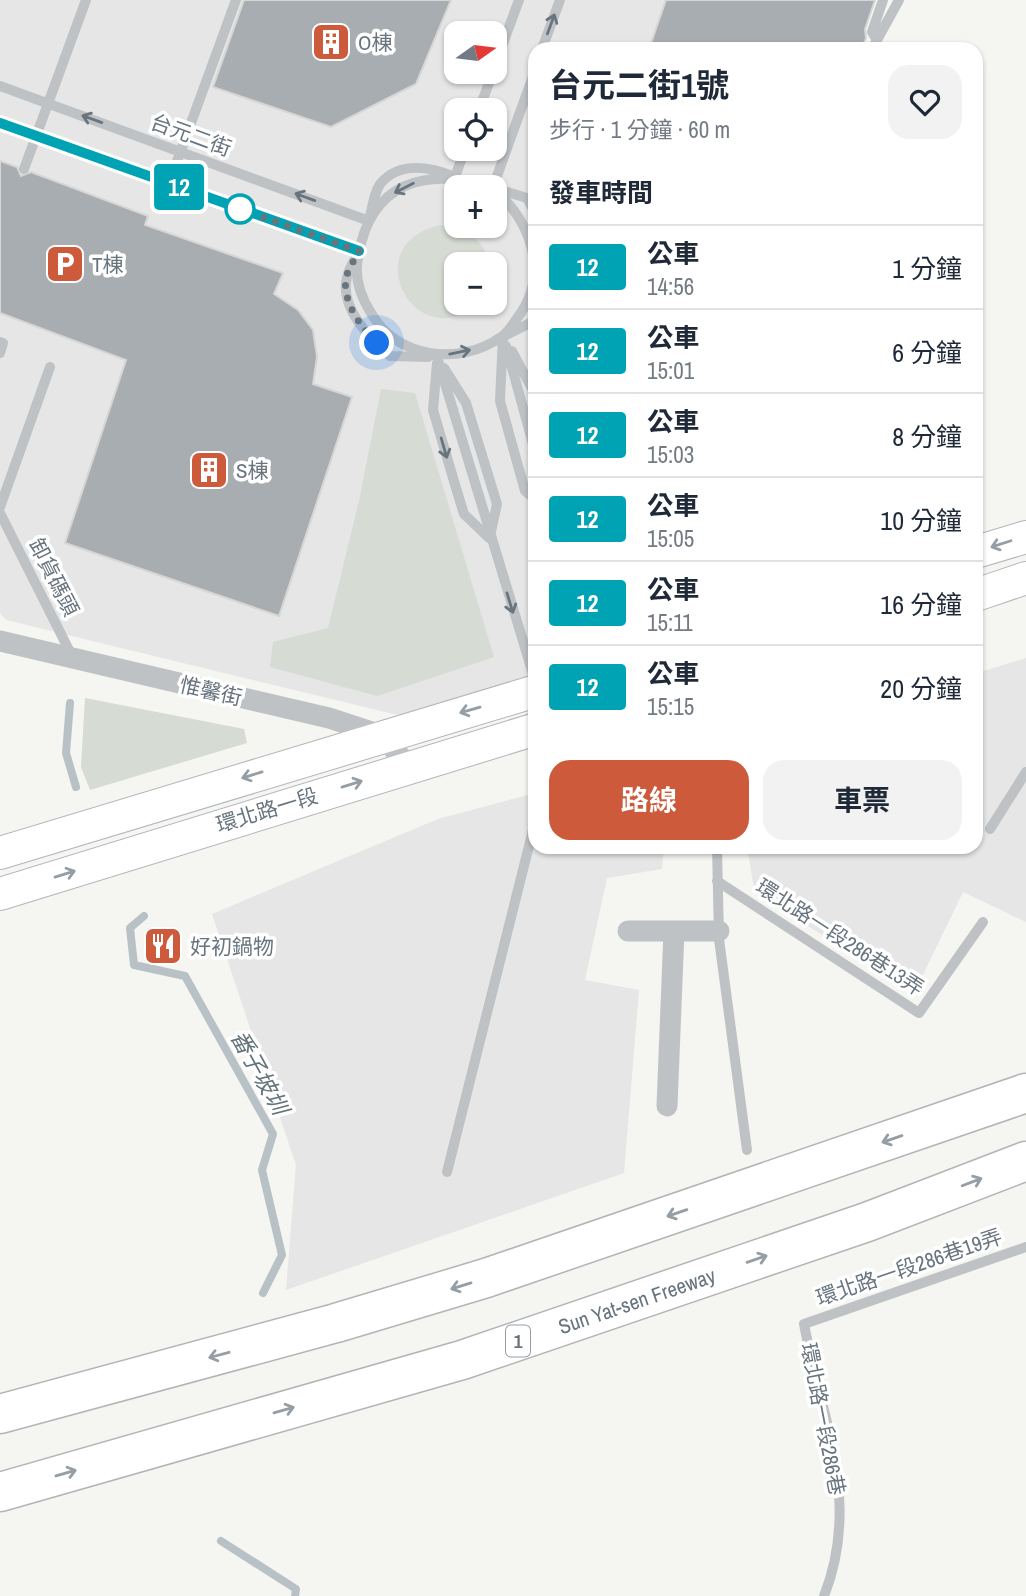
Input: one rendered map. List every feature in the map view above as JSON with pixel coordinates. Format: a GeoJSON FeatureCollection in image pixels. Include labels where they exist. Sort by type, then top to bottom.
{"type":"FeatureCollection","features":[{"type":"Feature","properties":{"kind":"highway"},"geometry":{"type":"LineString","coordinates":[[0,1413],[336,1323],[486,1278],[1026,1093]]}},
{"type":"Feature","properties":{"kind":"highway","name":"Sun Yat-sen Freeway"},"geometry":{"type":"LineString","coordinates":[[0,1492],[462,1360],[867,1222],[1026,1161]]}},
{"type":"Feature","properties":{"kind":"street"},"geometry":{"type":"LineString","coordinates":[[983,550],[1026,537]]}},
{"type":"Feature","properties":{"kind":"street"},"geometry":{"type":"LineString","coordinates":[[983,593],[1025,583]]}},
{"type":"Feature","properties":{"kind":"street","name":"惟馨街"},"geometry":{"type":"LineString","coordinates":[[0,642],[329,718],[381,735],[409,766]]}},
{"type":"Feature","properties":{"kind":"street","name":"環北路一段"},"geometry":{"type":"LineString","coordinates":[[0,853],[381,735],[528,693]]}},
{"type":"Feature","properties":{"kind":"street","name":"環北路一段"},"geometry":{"type":"LineString","coordinates":[[0,894],[528,731]]}},
{"type":"Feature","properties":{"kind":"street"},"geometry":{"type":"LineString","coordinates":[[628,931],[719,932]]}},
{"type":"Feature","properties":{"kind":"street"},"geometry":{"type":"LineString","coordinates":[[667,1106],[674,931]]}},
{"type":"Feature","properties":{"kind":"lane"},"geometry":{"type":"LineString","coordinates":[[24,169],[86,0]]}},
{"type":"Feature","properties":{"kind":"lane"},"geometry":{"type":"LineString","coordinates":[[169,183],[236,0]]}},
{"type":"Feature","properties":{"kind":"lane"},"geometry":{"type":"LineString","coordinates":[[508,30],[519,0]]}},
{"type":"Feature","properties":{"kind":"lane"},"geometry":{"type":"LineString","coordinates":[[545,42],[560,0]]}},
{"type":"Feature","properties":{"kind":"lane"},"geometry":{"type":"LineString","coordinates":[[874,42],[872,32],[883,0]]}},
{"type":"Feature","properties":{"kind":"lane"},"geometry":{"type":"LineString","coordinates":[[875,42],[899,0]]}},
{"type":"Feature","properties":{"kind":"lane","name":"台元二街"},"geometry":{"type":"LineString","coordinates":[[0,86],[369,221]]}},
{"type":"Feature","properties":{"kind":"lane"},"geometry":{"type":"LineString","coordinates":[[499,175],[528,91]]}},
{"type":"Feature","properties":{"kind":"lane"},"geometry":{"type":"LineString","coordinates":[[0,123],[359,251]]}},
{"type":"Feature","properties":{"kind":"lane"},"geometry":{"type":"LineString","coordinates":[[369,221],[379,184],[390,175],[414,167],[435,169],[450,175]]}},
{"type":"Feature","properties":{"kind":"lane"},"geometry":{"type":"LineString","coordinates":[[444,177],[425,178],[397,190],[374,211],[360,238],[356,268],[362,298],[377,324],[401,344],[438,357],[466,403],[497,504],[490,538]]}},
{"type":"Feature","properties":{"kind":"lane"},"geometry":{"type":"LineString","coordinates":[[507,192],[528,200]]}},
{"type":"Feature","properties":{"kind":"lane"},"geometry":{"type":"LineString","coordinates":[[507,203],[525,224],[528,233]]}},
{"type":"Feature","properties":{"kind":"lane"},"geometry":{"type":"LineString","coordinates":[[359,251],[346,278],[349,302],[363,330],[390,356],[438,357],[484,347],[528,324]]}},
{"type":"Feature","properties":{"kind":"lane"},"geometry":{"type":"LineString","coordinates":[[528,299],[525,308],[503,336],[500,401],[525,491],[528,493]]}},
{"type":"Feature","properties":{"kind":"lane"},"geometry":{"type":"LineString","coordinates":[[503,336],[528,381]]}},
{"type":"Feature","properties":{"kind":"lane"},"geometry":{"type":"LineString","coordinates":[[503,336],[528,426]]}},
{"type":"Feature","properties":{"kind":"lane"},"geometry":{"type":"LineString","coordinates":[[0,342],[3,343],[0,353]]}},
{"type":"Feature","properties":{"kind":"lane"},"geometry":{"type":"LineString","coordinates":[[438,357],[528,659]]}},
{"type":"Feature","properties":{"kind":"lane"},"geometry":{"type":"LineString","coordinates":[[438,357],[433,410],[464,514],[490,538]]}},
{"type":"Feature","properties":{"kind":"lane"},"geometry":{"type":"LineString","coordinates":[[0,507],[50,367]]}},
{"type":"Feature","properties":{"kind":"lane","name":"卸貨碼頭"},"geometry":{"type":"LineString","coordinates":[[0,513],[74,659]]}},
{"type":"Feature","properties":{"kind":"lane"},"geometry":{"type":"LineString","coordinates":[[989,829],[1026,772]]}},
{"type":"Feature","properties":{"kind":"lane"},"geometry":{"type":"LineString","coordinates":[[447,1172],[528,850]]}},
{"type":"Feature","properties":{"kind":"lane"},"geometry":{"type":"LineString","coordinates":[[717,854],[719,932],[747,1150]]}},
{"type":"Feature","properties":{"kind":"lane","name":"環北路一段286巷13弄"},"geometry":{"type":"LineString","coordinates":[[718,881],[919,1013],[984,922]]}},
{"type":"Feature","properties":{"kind":"lane","name":"環北路一段286巷19弄"},"geometry":{"type":"LineString","coordinates":[[804,1324],[1026,1247]]}},
{"type":"Feature","properties":{"kind":"lane","name":"環北路一段286巷"},"geometry":{"type":"LineString","coordinates":[[804,1324],[842,1495],[832,1576],[824,1596]]}},
{"type":"Feature","properties":{"kind":"shaded area"},"geometry":{"type":"Polygon","coordinates":[[[0,0],[849,0],[839,42],[528,42],[528,685],[410,718],[6,620],[0,613],[0,0]]]}},
{"type":"Feature","properties":{"kind":"shaded area"},"geometry":{"type":"Polygon","coordinates":[[[441,225],[444,226],[444,238],[474,238],[485,252],[444,252],[444,315],[458,315],[455,317],[434,317],[416,308],[404,292],[398,273],[401,253],[415,236],[441,225]]]}},
{"type":"Feature","properties":{"kind":"shaded area"},"geometry":{"type":"Polygon","coordinates":[[[381,389],[415,393],[494,657],[377,696],[270,667],[273,642],[328,628],[359,501],[381,389]]]}},
{"type":"Feature","properties":{"kind":"shaded area"},"geometry":{"type":"Polygon","coordinates":[[[1026,658],[1026,922],[963,892],[915,991],[755,894],[748,854],[983,854],[983,671],[1026,658]]]}},
{"type":"Feature","properties":{"kind":"shaded area"},"geometry":{"type":"Polygon","coordinates":[[[85,698],[244,729],[247,743],[90,790],[81,767],[85,698]]]}},
{"type":"Feature","properties":{"kind":"shaded area"},"geometry":{"type":"Polygon","coordinates":[[[528,795],[528,854],[663,854],[662,869],[607,878],[585,980],[639,990],[624,1173],[286,1290],[296,1165],[212,914],[438,819],[528,795]]]}},
{"type":"Feature","properties":{"kind":"building","name":"O棟"},"geometry":{"type":"Polygon","coordinates":[[[244,0],[451,0],[416,84],[331,127],[213,87],[244,0]]]}},
{"type":"Feature","properties":{"kind":"building"},"geometry":{"type":"Polygon","coordinates":[[[666,0],[875,0],[865,29],[865,42],[651,42],[666,0]]]}},
{"type":"Feature","properties":{"kind":"building","name":"S棟"},"geometry":{"type":"Polygon","coordinates":[[[0,161],[17,167],[21,176],[31,172],[148,216],[145,225],[283,273],[274,294],[298,310],[313,330],[317,357],[313,384],[352,397],[279,616],[65,543],[126,360],[0,313],[0,161]]]}},
{"type":"Feature","properties":{"kind":"waterway"},"geometry":{"type":"LineString","coordinates":[[70,703],[66,753],[76,787]]}},
{"type":"Feature","properties":{"kind":"waterway","name":"番子坡圳"},"geometry":{"type":"LineString","coordinates":[[144,916],[130,928],[134,965],[185,976],[273,1134],[262,1170],[282,1255],[263,1293]]}},
{"type":"Feature","properties":{"kind":"waterway","name":"番子坡圳"},"geometry":{"type":"LineString","coordinates":[[221,1541],[296,1589],[295,1596]]}},
{"type":"Feature","properties":{"kind":"bus line","name":"12"},"geometry":{"type":"LineString","coordinates":[[0,123],[359,251]]}},
{"type":"Feature","properties":{"kind":"place","name":"O棟"},"geometry":{"type":"Point","coordinates":[331,42]}},
{"type":"Feature","properties":{"kind":"place","name":"T棟"},"geometry":{"type":"Point","coordinates":[65,264]}},
{"type":"Feature","properties":{"kind":"place","name":"S棟"},"geometry":{"type":"Point","coordinates":[209,470]}},
{"type":"Feature","properties":{"kind":"place","name":"好初鍋物"},"geometry":{"type":"Point","coordinates":[163,946]}},
{"type":"Feature","properties":{"kind":"route"},"geometry":{"type":"LineString","coordinates":[[240,209],[359,251],[346,278],[349,302],[363,330],[377,343]]}}]}
